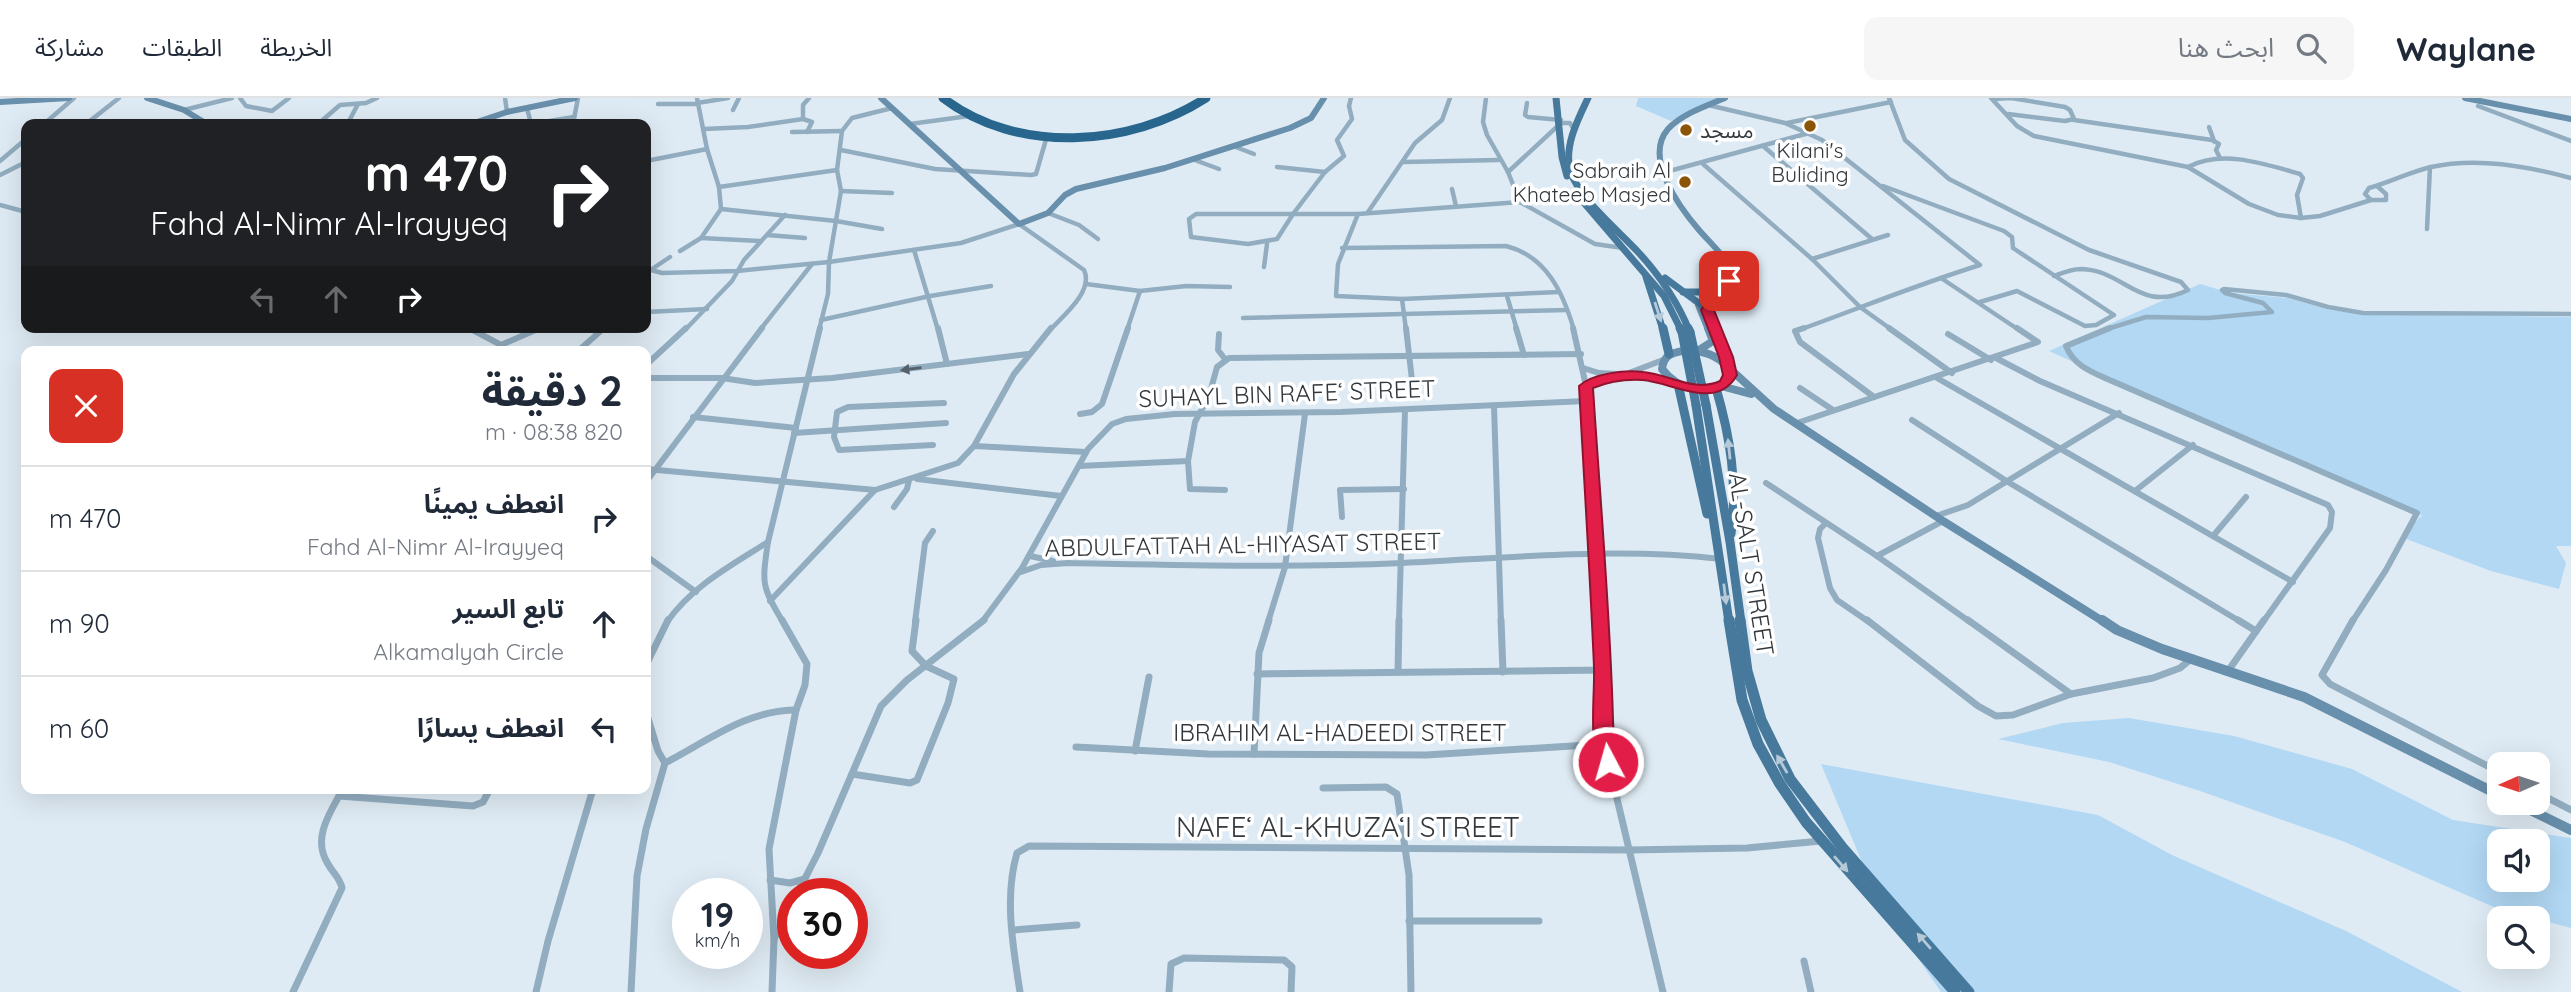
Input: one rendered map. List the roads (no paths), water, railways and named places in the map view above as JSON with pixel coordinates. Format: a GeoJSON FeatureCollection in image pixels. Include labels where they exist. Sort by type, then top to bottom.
{"type":"FeatureCollection","features":[{"type":"Feature","properties":{"kind":"highway"},"geometry":{"type":"LineString","coordinates":[[943,98],[969,116],[997,128],[1047,136],[1094,135],[1138,129],[1174,118],[1206,98]]}},
{"type":"Feature","properties":{"kind":"highway"},"geometry":{"type":"LineString","coordinates":[[957,98],[977,113],[999,122],[1035,130],[1073,132],[1138,124],[1179,109],[1197,98]]}},
{"type":"Feature","properties":{"kind":"main road","name":"AL-SALT STREET"},"geometry":{"type":"LineString","coordinates":[[1556,98],[1560,111],[1562,160],[1567,176],[1581,199],[1664,296],[1686,332]]}},
{"type":"Feature","properties":{"kind":"main road","name":"AL-SALT STREET"},"geometry":{"type":"LineString","coordinates":[[1588,98],[1580,114],[1569,153],[1572,175],[1596,207],[1652,266],[1678,303],[1730,542],[1747,671],[1761,720],[1790,779],[1842,847],[1969,992]]}},
{"type":"Feature","properties":{"kind":"main road"},"geometry":{"type":"LineString","coordinates":[[1560,111],[1572,115],[1580,114]]}},
{"type":"Feature","properties":{"kind":"main road"},"geometry":{"type":"LineString","coordinates":[[1652,266],[1698,305],[1708,310]]}},
{"type":"Feature","properties":{"kind":"main road"},"geometry":{"type":"LineString","coordinates":[[1643,270],[1658,310],[1666,357],[1698,351],[1714,356],[1762,399]]}},
{"type":"Feature","properties":{"kind":"main road"},"geometry":{"type":"LineString","coordinates":[[1683,292],[1719,291]]}},
{"type":"Feature","properties":{"kind":"main road"},"geometry":{"type":"LineString","coordinates":[[1676,383],[1706,511],[1715,532]]}},
{"type":"Feature","properties":{"kind":"main road"},"geometry":{"type":"LineString","coordinates":[[1718,387],[1732,474],[1733,518],[1730,542]]}},
{"type":"Feature","properties":{"kind":"main road","name":"AL-SALT STREET"},"geometry":{"type":"LineString","coordinates":[[1701,405],[1715,532],[1734,664],[1749,722],[1780,784],[1821,841],[1955,992]]}},
{"type":"Feature","properties":{"kind":"street"},"geometry":{"type":"LineString","coordinates":[[1,102],[31,98]]}},
{"type":"Feature","properties":{"kind":"street"},"geometry":{"type":"LineString","coordinates":[[1,102],[71,98]]}},
{"type":"Feature","properties":{"kind":"street"},"geometry":{"type":"LineString","coordinates":[[49,119],[71,98]]}},
{"type":"Feature","properties":{"kind":"street"},"geometry":{"type":"LineString","coordinates":[[92,119],[118,98]]}},
{"type":"Feature","properties":{"kind":"street"},"geometry":{"type":"LineString","coordinates":[[147,98],[184,110],[199,119]]}},
{"type":"Feature","properties":{"kind":"street"},"geometry":{"type":"LineString","coordinates":[[184,110],[232,98]]}},
{"type":"Feature","properties":{"kind":"street"},"geometry":{"type":"LineString","coordinates":[[240,98],[246,106],[272,111],[289,98]]}},
{"type":"Feature","properties":{"kind":"street"},"geometry":{"type":"LineString","coordinates":[[323,119],[336,107],[377,98]]}},
{"type":"Feature","properties":{"kind":"street"},"geometry":{"type":"LineString","coordinates":[[505,98],[507,113]]}},
{"type":"Feature","properties":{"kind":"street"},"geometry":{"type":"LineString","coordinates":[[487,119],[576,98],[574,117],[562,119]]}},
{"type":"Feature","properties":{"kind":"street"},"geometry":{"type":"LineString","coordinates":[[657,104],[728,98]]}},
{"type":"Feature","properties":{"kind":"street"},"geometry":{"type":"LineString","coordinates":[[733,110],[740,98]]}},
{"type":"Feature","properties":{"kind":"street"},"geometry":{"type":"LineString","coordinates":[[803,119],[803,105],[809,98]]}},
{"type":"Feature","properties":{"kind":"street"},"geometry":{"type":"LineString","coordinates":[[651,470],[875,491],[958,463],[974,446],[990,412],[1028,354],[1065,313],[1086,284],[1087,274],[1084,270],[1019,224],[881,98]]}},
{"type":"Feature","properties":{"kind":"street"},"geometry":{"type":"LineString","coordinates":[[651,272],[737,271],[812,264],[968,241],[1048,213],[1065,195],[1076,189],[1145,174],[1307,121],[1320,108],[1324,98]]}},
{"type":"Feature","properties":{"kind":"street"},"geometry":{"type":"LineString","coordinates":[[1351,98],[1349,106],[1352,119],[1337,140],[1344,156],[1325,172],[1293,213],[1278,239],[1267,244],[1197,239],[1189,234],[1189,219],[1196,214],[1293,213],[1358,214],[1520,202],[1595,244],[1623,248]]}},
{"type":"Feature","properties":{"kind":"street"},"geometry":{"type":"LineString","coordinates":[[1368,212],[1415,143],[1443,121],[1450,98]]}},
{"type":"Feature","properties":{"kind":"street"},"geometry":{"type":"LineString","coordinates":[[1486,98],[1483,122],[1520,202]]}},
{"type":"Feature","properties":{"kind":"street"},"geometry":{"type":"LineString","coordinates":[[1698,351],[1713,341],[1698,305],[1729,281],[1728,267],[1687,215],[1662,173],[1658,148],[1666,132],[1682,119],[1725,98]]}},
{"type":"Feature","properties":{"kind":"street"},"geometry":{"type":"LineString","coordinates":[[1992,99],[2011,98],[2065,107],[2071,111],[2071,121]]}},
{"type":"Feature","properties":{"kind":"street"},"geometry":{"type":"LineString","coordinates":[[2468,98],[2571,119]]}},
{"type":"Feature","properties":{"kind":"street"},"geometry":{"type":"LineString","coordinates":[[1992,99],[2017,126],[2034,136],[2186,166],[2269,213],[2301,218],[2333,213],[2371,200],[2386,200],[2386,194],[2377,186]]}},
{"type":"Feature","properties":{"kind":"street"},"geometry":{"type":"LineString","coordinates":[[1785,123],[1890,100],[1905,140],[1926,162],[1949,179],[2082,247],[2181,282],[2188,288],[2187,291],[2158,300],[2146,297],[2093,271],[2078,269],[2054,276]]}},
{"type":"Feature","properties":{"kind":"street"},"geometry":{"type":"LineString","coordinates":[[680,251],[701,238],[721,209],[719,187],[697,102]]}},
{"type":"Feature","properties":{"kind":"street"},"geometry":{"type":"LineString","coordinates":[[1527,103],[1525,115],[1528,117],[1572,124],[1574,132]]}},
{"type":"Feature","properties":{"kind":"street"},"geometry":{"type":"LineString","coordinates":[[350,119],[358,104]]}},
{"type":"Feature","properties":{"kind":"street"},"geometry":{"type":"LineString","coordinates":[[1708,105],[1785,123],[1835,148],[1980,265],[1795,331],[1795,336],[1874,397]]}},
{"type":"Feature","properties":{"kind":"street"},"geometry":{"type":"LineString","coordinates":[[2478,107],[2571,141]]}},
{"type":"Feature","properties":{"kind":"street"},"geometry":{"type":"LineString","coordinates":[[527,108],[530,119]]}},
{"type":"Feature","properties":{"kind":"street"},"geometry":{"type":"LineString","coordinates":[[772,992],[774,940],[769,849],[796,710],[805,685],[807,664],[764,586],[768,542],[828,294],[829,262],[841,191],[837,170],[842,131],[852,118],[892,108]]}},
{"type":"Feature","properties":{"kind":"street"},"geometry":{"type":"LineString","coordinates":[[2008,114],[2214,141],[2219,144],[2216,150],[2220,158]]}},
{"type":"Feature","properties":{"kind":"street"},"geometry":{"type":"LineString","coordinates":[[909,124],[969,116]]}},
{"type":"Feature","properties":{"kind":"street"},"geometry":{"type":"LineString","coordinates":[[704,129],[748,127],[803,119],[812,122],[807,132]]}},
{"type":"Feature","properties":{"kind":"street"},"geometry":{"type":"LineString","coordinates":[[2071,121],[2180,137]]}},
{"type":"Feature","properties":{"kind":"street"},"geometry":{"type":"LineString","coordinates":[[1508,172],[1561,122]]}},
{"type":"Feature","properties":{"kind":"street"},"geometry":{"type":"LineString","coordinates":[[2209,127],[2214,141]]}},
{"type":"Feature","properties":{"kind":"street"},"geometry":{"type":"LineString","coordinates":[[792,132],[842,131]]}},
{"type":"Feature","properties":{"kind":"street"},"geometry":{"type":"LineString","coordinates":[[1662,173],[1809,133]]}},
{"type":"Feature","properties":{"kind":"street"},"geometry":{"type":"LineString","coordinates":[[841,150],[875,158],[957,170],[1034,175],[1039,168],[1047,136]]}},
{"type":"Feature","properties":{"kind":"street"},"geometry":{"type":"LineString","coordinates":[[0,161],[21,143]]}},
{"type":"Feature","properties":{"kind":"street"},"geometry":{"type":"LineString","coordinates":[[1233,146],[1254,155]]}},
{"type":"Feature","properties":{"kind":"street"},"geometry":{"type":"LineString","coordinates":[[1763,146],[1791,168],[1825,202],[1872,239]]}},
{"type":"Feature","properties":{"kind":"street"},"geometry":{"type":"LineString","coordinates":[[651,160],[708,149]]}},
{"type":"Feature","properties":{"kind":"street"},"geometry":{"type":"LineString","coordinates":[[2186,166],[2199,159],[2220,158],[2302,175],[2297,195],[2301,218]]}},
{"type":"Feature","properties":{"kind":"street"},"geometry":{"type":"LineString","coordinates":[[1192,159],[1219,169]]}},
{"type":"Feature","properties":{"kind":"street"},"geometry":{"type":"LineString","coordinates":[[1403,162],[1499,160]]}},
{"type":"Feature","properties":{"kind":"street"},"geometry":{"type":"LineString","coordinates":[[2371,200],[2366,197],[2366,191],[2370,187],[2430,167],[2475,163],[2571,176]]}},
{"type":"Feature","properties":{"kind":"street"},"geometry":{"type":"LineString","coordinates":[[0,175],[21,164]]}},
{"type":"Feature","properties":{"kind":"street"},"geometry":{"type":"LineString","coordinates":[[1703,164],[1812,259],[1860,307],[1952,373]]}},
{"type":"Feature","properties":{"kind":"street"},"geometry":{"type":"LineString","coordinates":[[1277,167],[1325,172]]}},
{"type":"Feature","properties":{"kind":"street"},"geometry":{"type":"LineString","coordinates":[[2427,229],[2430,167]]}},
{"type":"Feature","properties":{"kind":"street"},"geometry":{"type":"LineString","coordinates":[[719,187],[837,170]]}},
{"type":"Feature","properties":{"kind":"street"},"geometry":{"type":"LineString","coordinates":[[1877,184],[2004,231],[2012,237],[2013,248],[2109,309],[2114,315],[2096,325],[2083,325],[2017,291],[1980,302]]}},
{"type":"Feature","properties":{"kind":"street"},"geometry":{"type":"LineString","coordinates":[[1452,189],[1456,206]]}},
{"type":"Feature","properties":{"kind":"street"},"geometry":{"type":"LineString","coordinates":[[841,191],[892,193]]}},
{"type":"Feature","properties":{"kind":"street"},"geometry":{"type":"LineString","coordinates":[[0,205],[21,211]]}},
{"type":"Feature","properties":{"kind":"street"},"geometry":{"type":"LineString","coordinates":[[0,211],[8,207]]}},
{"type":"Feature","properties":{"kind":"street"},"geometry":{"type":"LineString","coordinates":[[721,209],[836,221],[882,229]]}},
{"type":"Feature","properties":{"kind":"street"},"geometry":{"type":"LineString","coordinates":[[1048,213],[1079,225],[1098,239]]}},
{"type":"Feature","properties":{"kind":"street"},"geometry":{"type":"LineString","coordinates":[[1358,214],[1342,248],[1336,271],[1336,296],[1402,299],[1559,292]]}},
{"type":"Feature","properties":{"kind":"street"},"geometry":{"type":"LineString","coordinates":[[651,360],[708,309],[760,241],[785,215]]}},
{"type":"Feature","properties":{"kind":"street"},"geometry":{"type":"LineString","coordinates":[[767,235],[805,238]]}},
{"type":"Feature","properties":{"kind":"street"},"geometry":{"type":"LineString","coordinates":[[1812,259],[1888,235]]}},
{"type":"Feature","properties":{"kind":"street"},"geometry":{"type":"LineString","coordinates":[[701,238],[760,241]]}},
{"type":"Feature","properties":{"kind":"street"},"geometry":{"type":"LineString","coordinates":[[1264,267],[1267,244]]}},
{"type":"Feature","properties":{"kind":"street"},"geometry":{"type":"LineString","coordinates":[[1342,248],[1519,247],[1536,259],[1559,292],[1567,310],[1581,354],[1586,386],[1603,670],[1604,744],[1663,992]]}},
{"type":"Feature","properties":{"kind":"street"},"geometry":{"type":"LineString","coordinates":[[914,250],[930,296],[947,364]]}},
{"type":"Feature","properties":{"kind":"street"},"geometry":{"type":"LineString","coordinates":[[651,270],[670,257]]}},
{"type":"Feature","properties":{"kind":"street"},"geometry":{"type":"LineString","coordinates":[[651,474],[722,378],[812,264]]}},
{"type":"Feature","properties":{"kind":"street"},"geometry":{"type":"LineString","coordinates":[[1797,423],[1994,359],[2029,347],[2037,341],[1941,278]]}},
{"type":"Feature","properties":{"kind":"street"},"geometry":{"type":"LineString","coordinates":[[1086,284],[1140,291],[1186,286],[1230,287]]}},
{"type":"Feature","properties":{"kind":"street"},"geometry":{"type":"LineString","coordinates":[[821,320],[990,286]]}},
{"type":"Feature","properties":{"kind":"street"},"geometry":{"type":"LineString","coordinates":[[2487,766],[2333,686],[2322,675],[2360,607],[2386,570],[2417,513],[2414,510],[2105,378],[2076,362],[2067,352],[2066,346],[2096,332],[2146,317],[2197,319],[2273,313],[2267,305],[2225,293],[2222,290],[2224,289],[2286,295],[2329,307],[2372,313],[2571,314]]}},
{"type":"Feature","properties":{"kind":"street"},"geometry":{"type":"LineString","coordinates":[[1080,414],[1091,412],[1102,404],[1140,291]]}},
{"type":"Feature","properties":{"kind":"street"},"geometry":{"type":"LineString","coordinates":[[1718,387],[1728,380],[1728,367],[1725,351],[1708,310],[1719,291]]}},
{"type":"Feature","properties":{"kind":"street"},"geometry":{"type":"LineString","coordinates":[[1507,296],[1524,355]]}},
{"type":"Feature","properties":{"kind":"street"},"geometry":{"type":"LineString","coordinates":[[1402,299],[1412,380]]}},
{"type":"Feature","properties":{"kind":"street"},"geometry":{"type":"LineString","coordinates":[[651,312],[708,309]]}},
{"type":"Feature","properties":{"kind":"street"},"geometry":{"type":"LineString","coordinates":[[1243,318],[1567,310]]}},
{"type":"Feature","properties":{"kind":"street"},"geometry":{"type":"LineString","coordinates":[[478,333],[501,345],[528,333]]}},
{"type":"Feature","properties":{"kind":"street"},"geometry":{"type":"LineString","coordinates":[[584,346],[598,333]]}},
{"type":"Feature","properties":{"kind":"street"},"geometry":{"type":"LineString","coordinates":[[1219,334],[1218,350],[1225,359]]}},
{"type":"Feature","properties":{"kind":"street"},"geometry":{"type":"LineString","coordinates":[[1948,334],[2040,381],[2314,497],[2332,508],[2334,513],[2330,528],[2228,671]]}},
{"type":"Feature","properties":{"kind":"street"},"geometry":{"type":"LineString","coordinates":[[651,378],[722,378],[755,383],[1028,354]]}},
{"type":"Feature","properties":{"kind":"street"},"geometry":{"type":"LineString","coordinates":[[1225,491],[1190,489],[1188,461],[1199,414],[1209,397],[1217,367],[1225,359],[1581,354]]}},
{"type":"Feature","properties":{"kind":"street"},"geometry":{"type":"LineString","coordinates":[[1586,386],[1601,379],[1641,370],[1666,357]]}},
{"type":"Feature","properties":{"kind":"street"},"geometry":{"type":"LineString","coordinates":[[1666,357],[1662,369],[1676,383]]}},
{"type":"Feature","properties":{"kind":"street"},"geometry":{"type":"LineString","coordinates":[[1583,368],[1621,376],[1647,376],[1698,389],[1718,387],[1762,399],[1940,519],[2117,630],[2322,705],[2487,789]]}},
{"type":"Feature","properties":{"kind":"street"},"geometry":{"type":"LineString","coordinates":[[1937,378],[2293,582]]}},
{"type":"Feature","properties":{"kind":"street"},"geometry":{"type":"LineString","coordinates":[[1800,388],[1833,410]]}},
{"type":"Feature","properties":{"kind":"street","name":"SUHAYL BIN RAFE‘ STREET"},"geometry":{"type":"LineString","coordinates":[[1028,559],[1086,452],[1101,433],[1120,420],[1138,416],[1305,414],[1586,401]]}},
{"type":"Feature","properties":{"kind":"street"},"geometry":{"type":"LineString","coordinates":[[933,445],[839,450],[835,446],[834,430],[837,412],[844,408],[944,403]]}},
{"type":"Feature","properties":{"kind":"street"},"geometry":{"type":"LineString","coordinates":[[1494,406],[1503,672]]}},
{"type":"Feature","properties":{"kind":"street"},"geometry":{"type":"LineString","coordinates":[[1398,671],[1405,410]]}},
{"type":"Feature","properties":{"kind":"street"},"geometry":{"type":"LineString","coordinates":[[1877,556],[2008,482],[2119,413]]}},
{"type":"Feature","properties":{"kind":"street"},"geometry":{"type":"LineString","coordinates":[[1254,754],[1259,653],[1266,622],[1285,567],[1305,414]]}},
{"type":"Feature","properties":{"kind":"street"},"geometry":{"type":"LineString","coordinates":[[693,416],[795,431],[946,423]]}},
{"type":"Feature","properties":{"kind":"street"},"geometry":{"type":"LineString","coordinates":[[1912,420],[2008,482],[2256,631]]}},
{"type":"Feature","properties":{"kind":"street"},"geometry":{"type":"LineString","coordinates":[[2135,491],[2193,445]]}},
{"type":"Feature","properties":{"kind":"street"},"geometry":{"type":"LineString","coordinates":[[974,446],[1086,452]]}},
{"type":"Feature","properties":{"kind":"street"},"geometry":{"type":"LineString","coordinates":[[1079,466],[1188,461]]}},
{"type":"Feature","properties":{"kind":"street"},"geometry":{"type":"LineString","coordinates":[[911,480],[1061,496]]}},
{"type":"Feature","properties":{"kind":"street"},"geometry":{"type":"LineString","coordinates":[[894,507],[911,480]]}},
{"type":"Feature","properties":{"kind":"street"},"geometry":{"type":"LineString","coordinates":[[1766,483],[1877,556],[2071,694]]}},
{"type":"Feature","properties":{"kind":"street"},"geometry":{"type":"LineString","coordinates":[[1342,517],[1340,490],[1404,489]]}},
{"type":"Feature","properties":{"kind":"street"},"geometry":{"type":"LineString","coordinates":[[770,601],[875,491]]}},
{"type":"Feature","properties":{"kind":"street"},"geometry":{"type":"LineString","coordinates":[[2213,536],[2246,497]]}},
{"type":"Feature","properties":{"kind":"street"},"geometry":{"type":"LineString","coordinates":[[1826,523],[1820,529],[1818,538],[1834,597],[1978,706],[1996,716],[2012,715],[2071,694],[2153,678],[2180,668],[2191,659]]}},
{"type":"Feature","properties":{"kind":"street"},"geometry":{"type":"LineString","coordinates":[[852,774],[910,783],[920,776],[954,682],[953,678],[926,666],[912,651],[925,543],[933,531]]}},
{"type":"Feature","properties":{"kind":"street"},"geometry":{"type":"LineString","coordinates":[[651,654],[666,623],[696,592],[768,542]]}},
{"type":"Feature","properties":{"kind":"street","name":"ABDULFATTAH AL-HIYASAT STREET"},"geometry":{"type":"LineString","coordinates":[[1019,572],[1041,565],[1068,563],[1285,567],[1595,554],[1691,555],[1721,559]]}},
{"type":"Feature","properties":{"kind":"street"},"geometry":{"type":"LineString","coordinates":[[1028,559],[1068,563]]}},
{"type":"Feature","properties":{"kind":"street","name":"ABDULFATTAH AL-HIYASAT STREET"},"geometry":{"type":"LineString","coordinates":[[804,878],[881,706],[897,688],[980,624],[1028,559]]}},
{"type":"Feature","properties":{"kind":"street"},"geometry":{"type":"LineString","coordinates":[[651,560],[696,592]]}},
{"type":"Feature","properties":{"kind":"street"},"geometry":{"type":"LineString","coordinates":[[1258,674],[1603,670]]}},
{"type":"Feature","properties":{"kind":"street"},"geometry":{"type":"LineString","coordinates":[[1135,751],[1149,677]]}},
{"type":"Feature","properties":{"kind":"street"},"geometry":{"type":"LineString","coordinates":[[631,992],[637,876],[646,829],[665,763],[752,716],[771,710],[796,710]]}},
{"type":"Feature","properties":{"kind":"street"},"geometry":{"type":"LineString","coordinates":[[651,728],[665,763]]}},
{"type":"Feature","properties":{"kind":"street","name":"IBRAHIM AL-HADEEDI STREET"},"geometry":{"type":"LineString","coordinates":[[1076,747],[1254,754],[1426,755],[1604,744]]}},
{"type":"Feature","properties":{"kind":"street"},"geometry":{"type":"LineString","coordinates":[[1323,788],[1386,787],[1394,789],[1397,794],[1406,847],[1411,992]]}},
{"type":"Feature","properties":{"kind":"street"},"geometry":{"type":"LineString","coordinates":[[293,992],[342,888],[342,882],[322,855],[319,838],[341,794]]}},
{"type":"Feature","properties":{"kind":"street"},"geometry":{"type":"LineString","coordinates":[[351,794],[472,806],[483,802],[487,794]]}},
{"type":"Feature","properties":{"kind":"street"},"geometry":{"type":"LineString","coordinates":[[536,992],[548,941],[592,794]]}},
{"type":"Feature","properties":{"kind":"street"},"geometry":{"type":"LineString","coordinates":[[2550,799],[2571,810]]}},
{"type":"Feature","properties":{"kind":"street"},"geometry":{"type":"LineString","coordinates":[[2542,816],[2571,830]]}},
{"type":"Feature","properties":{"kind":"street","name":"NAFE‘ AL-KHUZA‘I STREET"},"geometry":{"type":"LineString","coordinates":[[1020,992],[1012,884],[1014,862],[1020,850],[1029,846],[1628,850],[1746,848],[1821,841]]}},
{"type":"Feature","properties":{"kind":"street"},"geometry":{"type":"LineString","coordinates":[[770,880],[777,881]]}},
{"type":"Feature","properties":{"kind":"street"},"geometry":{"type":"LineString","coordinates":[[1409,921],[1539,921]]}},
{"type":"Feature","properties":{"kind":"street"},"geometry":{"type":"LineString","coordinates":[[1014,930],[1077,925]]}},
{"type":"Feature","properties":{"kind":"street"},"geometry":{"type":"LineString","coordinates":[[774,940],[777,934]]}},
{"type":"Feature","properties":{"kind":"street"},"geometry":{"type":"LineString","coordinates":[[1169,992],[1171,964],[1184,958],[1284,960],[1292,967],[1291,992]]}},
{"type":"Feature","properties":{"kind":"street"},"geometry":{"type":"LineString","coordinates":[[1804,961],[1811,992]]}},
{"type":"Feature","properties":{"kind":"place","name":"Kilani's Buliding"},"geometry":{"type":"Point","coordinates":[1810,126]}},
{"type":"Feature","properties":{"kind":"place","name":"مسجد"},"geometry":{"type":"Point","coordinates":[1686,130]}},
{"type":"Feature","properties":{"kind":"place","name":"Sabraih Al Khateeb Masjed"},"geometry":{"type":"Point","coordinates":[1685,182]}}]}
